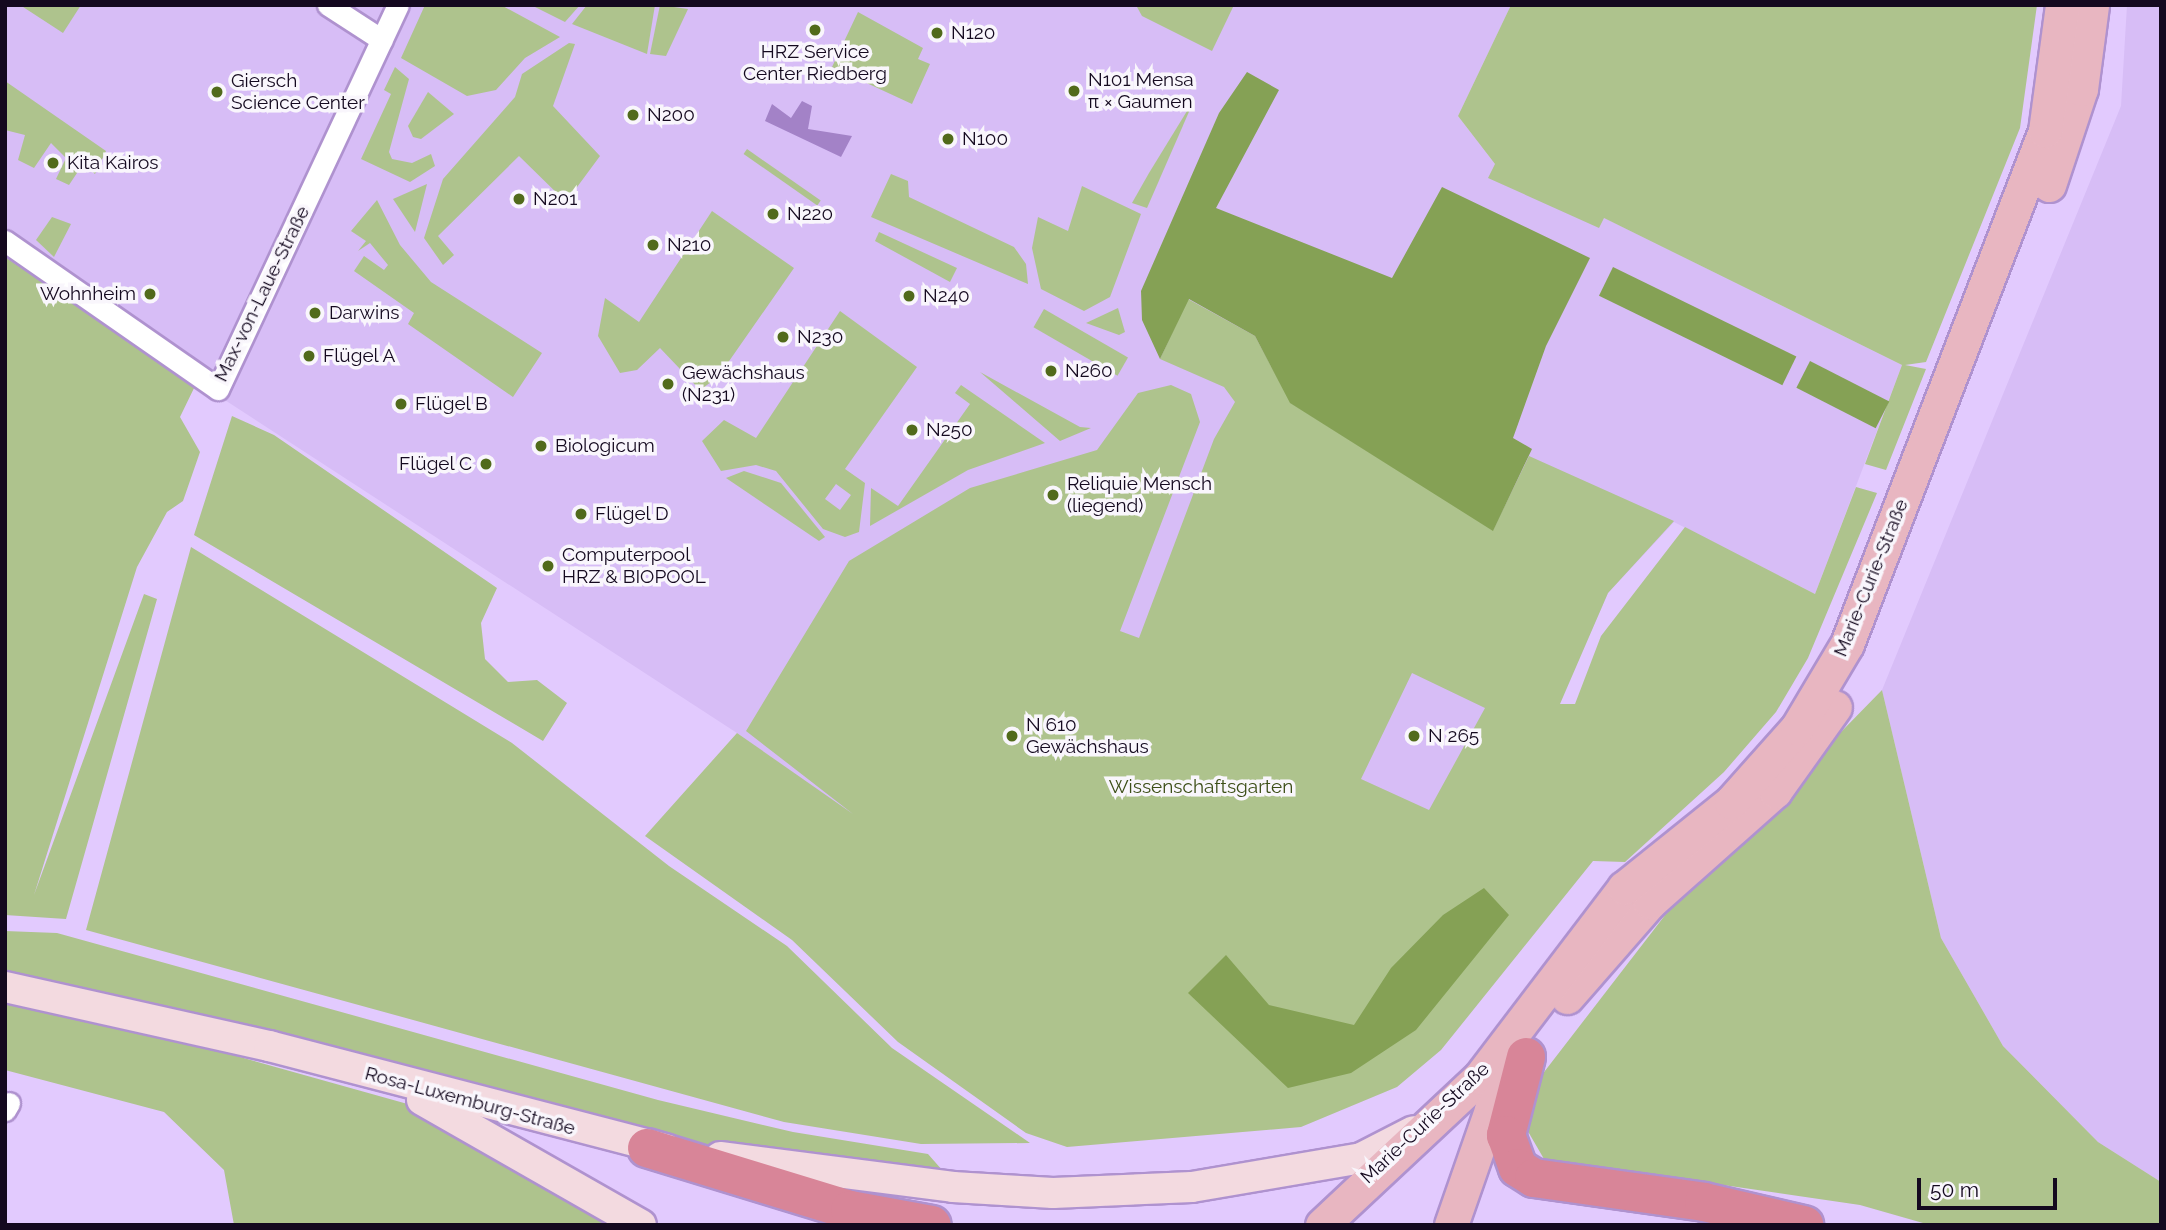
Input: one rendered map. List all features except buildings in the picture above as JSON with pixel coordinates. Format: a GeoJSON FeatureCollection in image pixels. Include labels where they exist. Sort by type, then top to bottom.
{"type":"FeatureCollection","features":[{"type":"Feature","properties":{"kind":"highway"},"geometry":{"type":"LineString","coordinates":[[1526,1058],[1506,1135],[1518,1168],[1534,1178],[1704,1202],[1804,1225]]}},
{"type":"Feature","properties":{"kind":"highway","name":"Rosa-Luxemburg-Straße"},"geometry":{"type":"LineString","coordinates":[[647,1148],[850,1210],[932,1225]]}},
{"type":"Feature","properties":{"kind":"main road","name":"Marie-Curie-Straße"},"geometry":{"type":"LineString","coordinates":[[1322,1225],[1480,1077],[1625,888],[1766,766],[1847,644],[2045,131],[2062,5]]}},
{"type":"Feature","properties":{"kind":"main road","name":"Marie-Curie-Straße"},"geometry":{"type":"LineString","coordinates":[[1451,1225],[1491,1110],[1526,1058],[1616,937],[1790,774],[1874,637],[2072,127],[2092,5]]}},
{"type":"Feature","properties":{"kind":"main road","name":"Rosa-Luxemburg-Straße"},"geometry":{"type":"LineString","coordinates":[[5,987],[269,1046],[647,1148]]}},
{"type":"Feature","properties":{"kind":"main road"},"geometry":{"type":"LineString","coordinates":[[388,1080],[641,1225]]}},
{"type":"Feature","properties":{"kind":"main road"},"geometry":{"type":"LineString","coordinates":[[647,1148],[953,1187],[1067,1192],[1192,1188],[1320,1168],[1361,1158],[1427,1124]]}},
{"type":"Feature","properties":{"kind":"street"},"geometry":{"type":"LineString","coordinates":[[328,5],[382,40]]}},
{"type":"Feature","properties":{"kind":"street","name":"Max-von-Laue-Straße"},"geometry":{"type":"LineString","coordinates":[[5,241],[218,389],[398,5]]}},
{"type":"Feature","properties":{"kind":"shaded area"},"geometry":{"type":"Polygon","coordinates":[[[5,5],[1511,5],[1458,116],[1495,164],[1902,365],[1815,594],[1674,522],[1608,593],[1559,704],[1420,827],[871,828],[737,733],[5,257],[5,5]]]}},
{"type":"Feature","properties":{"kind":"shaded area"},"geometry":{"type":"Polygon","coordinates":[[[2127,5],[2161,5],[2161,1182],[2098,1142],[2003,1046],[1941,938],[1882,690],[2121,106],[2127,5]]]}},
{"type":"Feature","properties":{"kind":"shaded area"},"geometry":{"type":"Polygon","coordinates":[[[802,101],[812,106],[808,129],[852,136],[841,157],[765,121],[772,104],[791,118],[802,101]]]}},
{"type":"Feature","properties":{"kind":"green space"},"geometry":{"type":"Polygon","coordinates":[[[20,5],[81,5],[63,33],[20,5]]]}},
{"type":"Feature","properties":{"kind":"green space"},"geometry":{"type":"Polygon","coordinates":[[[425,5],[501,5],[560,37],[525,58],[496,90],[467,96],[401,58],[425,5]]]}},
{"type":"Feature","properties":{"kind":"green space"},"geometry":{"type":"Polygon","coordinates":[[[531,5],[580,5],[565,22],[531,5]]]}},
{"type":"Feature","properties":{"kind":"green space"},"geometry":{"type":"Polygon","coordinates":[[[587,5],[655,5],[647,54],[572,24],[587,5]]]}},
{"type":"Feature","properties":{"kind":"green space"},"geometry":{"type":"Polygon","coordinates":[[[660,5],[688,9],[666,56],[650,54],[660,5]]]}},
{"type":"Feature","properties":{"kind":"green space"},"geometry":{"type":"Polygon","coordinates":[[[1234,5],[1212,51],[1142,16],[1137,7],[1234,5]]]}},
{"type":"Feature","properties":{"kind":"green space"},"geometry":{"type":"Polygon","coordinates":[[[1511,5],[2037,5],[2020,128],[1926,362],[1905,365],[1926,369],[1886,470],[1865,464],[1902,365],[1604,218],[1599,228],[1488,178],[1495,164],[1458,116],[1511,5]]]}},
{"type":"Feature","properties":{"kind":"green space"},"geometry":{"type":"Polygon","coordinates":[[[858,12],[923,48],[918,59],[930,64],[912,104],[832,67],[858,12]]]}},
{"type":"Feature","properties":{"kind":"green space"},"geometry":{"type":"Polygon","coordinates":[[[569,43],[575,44],[553,106],[600,156],[566,202],[519,156],[438,236],[454,255],[443,265],[424,238],[443,179],[515,97],[522,74],[569,43]]]}},
{"type":"Feature","properties":{"kind":"green space"},"geometry":{"type":"Polygon","coordinates":[[[395,67],[409,79],[389,152],[392,159],[412,163],[431,154],[435,166],[410,182],[361,159],[391,94],[384,90],[395,67]]]}},
{"type":"Feature","properties":{"kind":"green space"},"geometry":{"type":"Polygon","coordinates":[[[1247,72],[1279,90],[1216,208],[1392,278],[1442,187],[1590,258],[1546,346],[1513,438],[1532,449],[1493,531],[1290,403],[1255,336],[1189,299],[1160,359],[1142,320],[1141,291],[1219,113],[1247,72]]]}},
{"type":"Feature","properties":{"kind":"green space"},"geometry":{"type":"Polygon","coordinates":[[[5,81],[106,151],[95,174],[83,164],[69,185],[56,179],[66,158],[51,143],[34,168],[18,160],[25,135],[5,130],[5,81]]]}},
{"type":"Feature","properties":{"kind":"green space"},"geometry":{"type":"Polygon","coordinates":[[[428,92],[454,114],[421,139],[413,137],[408,126],[428,92]]]}},
{"type":"Feature","properties":{"kind":"green space"},"geometry":{"type":"Polygon","coordinates":[[[1195,98],[1147,208],[1132,203],[1149,173],[1195,98]]]}},
{"type":"Feature","properties":{"kind":"green space"},"geometry":{"type":"Polygon","coordinates":[[[747,149],[821,201],[817,206],[744,154],[747,149]]]}},
{"type":"Feature","properties":{"kind":"green space"},"geometry":{"type":"Polygon","coordinates":[[[891,174],[908,181],[909,197],[1014,247],[1026,264],[1028,284],[871,217],[891,174]]]}},
{"type":"Feature","properties":{"kind":"green space"},"geometry":{"type":"Polygon","coordinates":[[[427,184],[415,232],[393,199],[427,184]]]}},
{"type":"Feature","properties":{"kind":"green space"},"geometry":{"type":"Polygon","coordinates":[[[1082,186],[1141,214],[1110,297],[1084,311],[1041,289],[1032,248],[1038,217],[1068,231],[1082,186]]]}},
{"type":"Feature","properties":{"kind":"green space"},"geometry":{"type":"Polygon","coordinates":[[[377,200],[400,245],[431,282],[542,353],[513,397],[408,324],[414,313],[354,271],[364,256],[384,270],[388,265],[370,243],[358,251],[366,241],[351,231],[377,200]]]}},
{"type":"Feature","properties":{"kind":"green space"},"geometry":{"type":"Polygon","coordinates":[[[712,211],[794,268],[718,377],[700,390],[660,348],[637,370],[620,373],[598,336],[605,298],[639,322],[712,211]]]}},
{"type":"Feature","properties":{"kind":"green space"},"geometry":{"type":"Polygon","coordinates":[[[52,217],[71,224],[54,257],[36,240],[52,217]]]}},
{"type":"Feature","properties":{"kind":"green space"},"geometry":{"type":"Polygon","coordinates":[[[879,232],[957,268],[950,282],[875,241],[879,232]]]}},
{"type":"Feature","properties":{"kind":"green space"},"geometry":{"type":"Polygon","coordinates":[[[5,257],[196,384],[180,417],[200,452],[183,501],[167,512],[137,567],[34,895],[144,594],[157,599],[66,919],[5,915],[5,257]]]}},
{"type":"Feature","properties":{"kind":"green space"},"geometry":{"type":"Polygon","coordinates":[[[1613,267],[1796,356],[1782,385],[1599,296],[1613,267]]]}},
{"type":"Feature","properties":{"kind":"green space","name":"Wissenschaftsgarten"},"geometry":{"type":"Polygon","coordinates":[[[1188,299],[1255,336],[1291,403],[1493,530],[1529,456],[1674,521],[1608,593],[1560,704],[1575,704],[1601,636],[1685,527],[1815,594],[1856,487],[1877,493],[1808,658],[1776,712],[1724,772],[1625,862],[1593,861],[1441,1050],[1397,1087],[1301,1127],[1067,1147],[1026,1133],[898,1042],[792,940],[645,836],[737,733],[853,814],[746,731],[849,561],[970,488],[1097,450],[1138,393],[1171,385],[1191,394],[1200,422],[1120,631],[1139,638],[1214,439],[1235,402],[1224,387],[1160,359],[1188,299]],[[1412,673],[1361,779],[1429,810],[1485,708],[1412,673]]]}},
{"type":"Feature","properties":{"kind":"green space"},"geometry":{"type":"Polygon","coordinates":[[[1118,308],[1125,332],[1119,335],[1086,323],[1118,308]]]}},
{"type":"Feature","properties":{"kind":"green space"},"geometry":{"type":"Polygon","coordinates":[[[1044,309],[1128,358],[1118,376],[1034,327],[1044,309]]]}},
{"type":"Feature","properties":{"kind":"green space"},"geometry":{"type":"Polygon","coordinates":[[[840,311],[917,367],[845,469],[865,483],[859,532],[845,537],[823,529],[776,471],[756,465],[721,471],[702,441],[724,420],[756,438],[840,311]],[[836,484],[825,499],[840,510],[851,495],[836,484]]]}},
{"type":"Feature","properties":{"kind":"green space"},"geometry":{"type":"Polygon","coordinates":[[[1810,361],[1889,401],[1876,428],[1796,388],[1810,361]]]}},
{"type":"Feature","properties":{"kind":"green space"},"geometry":{"type":"Polygon","coordinates":[[[980,372],[1080,427],[1091,428],[1060,441],[980,372]]]}},
{"type":"Feature","properties":{"kind":"green space"},"geometry":{"type":"Polygon","coordinates":[[[961,385],[1045,443],[968,470],[870,526],[871,488],[898,506],[970,404],[955,393],[961,385]]]}},
{"type":"Feature","properties":{"kind":"green space"},"geometry":{"type":"Polygon","coordinates":[[[232,416],[274,435],[497,588],[481,623],[485,659],[508,682],[537,680],[567,703],[543,741],[194,535],[232,416]]]}},
{"type":"Feature","properties":{"kind":"green space"},"geometry":{"type":"Polygon","coordinates":[[[744,471],[781,483],[825,537],[819,541],[726,478],[744,471]]]}},
{"type":"Feature","properties":{"kind":"green space"},"geometry":{"type":"Polygon","coordinates":[[[191,547],[512,743],[669,866],[787,946],[892,1048],[1030,1143],[921,1144],[784,1122],[86,930],[191,547]]]}},
{"type":"Feature","properties":{"kind":"green space"},"geometry":{"type":"Polygon","coordinates":[[[1882,690],[1941,938],[2003,1046],[2098,1142],[2161,1182],[2161,1225],[1930,1225],[1860,1205],[1544,1159],[1526,1128],[1531,1089],[1676,901],[1882,690]]]}},
{"type":"Feature","properties":{"kind":"green space"},"geometry":{"type":"Polygon","coordinates":[[[1484,888],[1509,915],[1416,1030],[1351,1073],[1288,1088],[1188,993],[1226,955],[1269,1005],[1354,1025],[1391,968],[1443,915],[1484,888]]]}},
{"type":"Feature","properties":{"kind":"green space"},"geometry":{"type":"Polygon","coordinates":[[[5,931],[57,933],[658,1100],[793,1132],[928,1154],[950,1179],[647,1148],[5,974],[5,931]]]}},
{"type":"Feature","properties":{"kind":"green space"},"geometry":{"type":"Polygon","coordinates":[[[5,999],[87,1014],[429,1110],[641,1225],[234,1225],[224,1170],[164,1112],[5,1070],[5,999]]]}},
{"type":"Feature","properties":{"kind":"place","name":"HRZ Service Center Riedberg"},"geometry":{"type":"Point","coordinates":[815,30]}},
{"type":"Feature","properties":{"kind":"place","name":"N120"},"geometry":{"type":"Point","coordinates":[937,33]}},
{"type":"Feature","properties":{"kind":"place","name":"N101 Mensa π × Gaumen"},"geometry":{"type":"Point","coordinates":[1074,91]}},
{"type":"Feature","properties":{"kind":"place","name":"Giersch Science Center"},"geometry":{"type":"Point","coordinates":[217,92]}},
{"type":"Feature","properties":{"kind":"place","name":"N200"},"geometry":{"type":"Point","coordinates":[633,115]}},
{"type":"Feature","properties":{"kind":"place","name":"N100"},"geometry":{"type":"Point","coordinates":[948,139]}},
{"type":"Feature","properties":{"kind":"place","name":"Kita Kairos"},"geometry":{"type":"Point","coordinates":[53,163]}},
{"type":"Feature","properties":{"kind":"place","name":"N201"},"geometry":{"type":"Point","coordinates":[519,199]}},
{"type":"Feature","properties":{"kind":"place","name":"N220"},"geometry":{"type":"Point","coordinates":[773,214]}},
{"type":"Feature","properties":{"kind":"place","name":"N210"},"geometry":{"type":"Point","coordinates":[653,245]}},
{"type":"Feature","properties":{"kind":"place","name":"Wohnheim"},"geometry":{"type":"Point","coordinates":[150,294]}},
{"type":"Feature","properties":{"kind":"place","name":"N240"},"geometry":{"type":"Point","coordinates":[909,296]}},
{"type":"Feature","properties":{"kind":"place","name":"Darwins"},"geometry":{"type":"Point","coordinates":[315,313]}},
{"type":"Feature","properties":{"kind":"place","name":"N230"},"geometry":{"type":"Point","coordinates":[783,337]}},
{"type":"Feature","properties":{"kind":"place","name":"Flügel A"},"geometry":{"type":"Point","coordinates":[309,356]}},
{"type":"Feature","properties":{"kind":"place","name":"N260"},"geometry":{"type":"Point","coordinates":[1051,371]}},
{"type":"Feature","properties":{"kind":"place","name":"Gewächshaus (N231)"},"geometry":{"type":"Point","coordinates":[668,384]}},
{"type":"Feature","properties":{"kind":"place","name":"Flügel B"},"geometry":{"type":"Point","coordinates":[401,404]}},
{"type":"Feature","properties":{"kind":"place","name":"N250"},"geometry":{"type":"Point","coordinates":[912,430]}},
{"type":"Feature","properties":{"kind":"place","name":"Biologicum"},"geometry":{"type":"Point","coordinates":[541,446]}},
{"type":"Feature","properties":{"kind":"place","name":"Flügel C"},"geometry":{"type":"Point","coordinates":[486,464]}},
{"type":"Feature","properties":{"kind":"place","name":"Reliquie Mensch (liegend)"},"geometry":{"type":"Point","coordinates":[1053,495]}},
{"type":"Feature","properties":{"kind":"place","name":"Flügel D"},"geometry":{"type":"Point","coordinates":[581,514]}},
{"type":"Feature","properties":{"kind":"place","name":"Computerpool HRZ & BIOPOOL"},"geometry":{"type":"Point","coordinates":[548,566]}},
{"type":"Feature","properties":{"kind":"place","name":"N 610 Gewächshaus"},"geometry":{"type":"Point","coordinates":[1012,736]}},
{"type":"Feature","properties":{"kind":"place","name":"N 265"},"geometry":{"type":"Point","coordinates":[1414,736]}}]}
